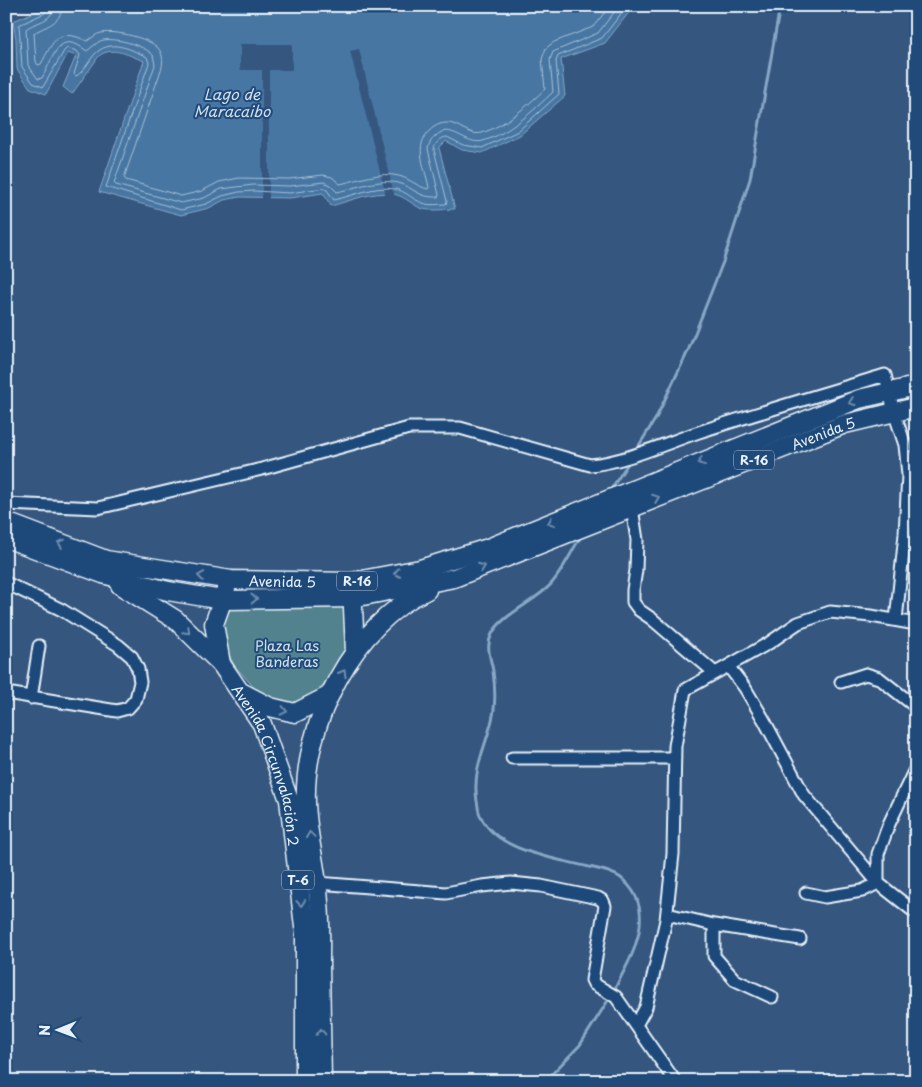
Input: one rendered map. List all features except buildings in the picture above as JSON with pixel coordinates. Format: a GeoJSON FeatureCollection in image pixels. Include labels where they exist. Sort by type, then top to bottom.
{"type":"FeatureCollection","features":[{"type":"Feature","properties":{"kind":"main road","name":"Avenida 5"},"geometry":{"type":"LineString","coordinates":[[105,567],[352,590],[488,548],[859,399],[916,386]]}},
{"type":"Feature","properties":{"kind":"main road","name":"Avenida 5"},"geometry":{"type":"LineString","coordinates":[[105,567],[168,591],[222,600],[352,590],[454,578],[845,424],[916,407]]}},
{"type":"Feature","properties":{"kind":"main road","name":"R-16"},"geometry":{"type":"LineString","coordinates":[[6,522],[105,567]]}},
{"type":"Feature","properties":{"kind":"main road","name":"R-16"},"geometry":{"type":"LineString","coordinates":[[6,538],[105,567]]}},
{"type":"Feature","properties":{"kind":"main road","name":"Avenida Circunvalación 2"},"geometry":{"type":"LineString","coordinates":[[105,567],[176,620],[221,664],[262,724],[289,800],[305,935],[305,1081]]}},
{"type":"Feature","properties":{"kind":"main road","name":"Avenida Circunvalación 2"},"geometry":{"type":"LineString","coordinates":[[322,1081],[319,902],[306,802],[308,762],[316,731],[330,695],[355,651],[385,618],[411,597],[454,578]]}},
{"type":"Feature","properties":{"kind":"main road","name":"T-6"},"geometry":{"type":"LineString","coordinates":[[221,664],[214,624],[231,580]]}},
{"type":"Feature","properties":{"kind":"main road"},"geometry":{"type":"LineString","coordinates":[[352,590],[355,651]]}},
{"type":"Feature","properties":{"kind":"main road"},"geometry":{"type":"LineString","coordinates":[[240,691],[270,708],[295,713],[330,695]]}},
{"type":"Feature","properties":{"kind":"street"},"geometry":{"type":"LineString","coordinates":[[6,504],[98,508],[262,469],[409,428],[460,428],[590,465],[600,464],[626,458],[744,418],[885,376],[894,412],[911,444],[905,534],[896,620]]}},
{"type":"Feature","properties":{"kind":"street"},"geometry":{"type":"LineString","coordinates":[[632,508],[637,540],[633,602],[639,610],[715,673]]}},
{"type":"Feature","properties":{"kind":"street"},"geometry":{"type":"LineString","coordinates":[[6,583],[62,610],[118,645],[132,657],[138,668],[140,682],[136,699],[128,708],[117,711],[6,693]]}},
{"type":"Feature","properties":{"kind":"street"},"geometry":{"type":"LineString","coordinates":[[636,1025],[646,1007],[666,914],[673,854],[675,746],[685,690],[769,643],[798,623],[830,612],[871,616],[916,624]]}},
{"type":"Feature","properties":{"kind":"street"},"geometry":{"type":"LineString","coordinates":[[31,698],[39,646]]}},
{"type":"Feature","properties":{"kind":"street"},"geometry":{"type":"LineString","coordinates":[[728,666],[764,720],[804,795],[878,883],[916,913]]}},
{"type":"Feature","properties":{"kind":"street"},"geometry":{"type":"LineString","coordinates":[[841,682],[866,674],[879,678],[916,707]]}},
{"type":"Feature","properties":{"kind":"street"},"geometry":{"type":"LineString","coordinates":[[512,758],[675,758]]}},
{"type":"Feature","properties":{"kind":"street"},"geometry":{"type":"LineString","coordinates":[[878,883],[878,854],[889,824],[916,767]]}},
{"type":"Feature","properties":{"kind":"street"},"geometry":{"type":"LineString","coordinates":[[317,883],[446,893],[511,883],[541,886],[598,898],[603,901],[605,906],[592,980],[594,984],[616,997],[675,1081]]}},
{"type":"Feature","properties":{"kind":"street"},"geometry":{"type":"LineString","coordinates":[[806,893],[824,897],[862,891],[878,883]]}},
{"type":"Feature","properties":{"kind":"street"},"geometry":{"type":"LineString","coordinates":[[666,914],[714,925],[800,939]]}},
{"type":"Feature","properties":{"kind":"street"},"geometry":{"type":"LineString","coordinates":[[714,925],[714,956],[734,980],[772,997]]}},
{"type":"Feature","properties":{"kind":"green space","name":"Plaza Las Banderas"},"geometry":{"type":"Polygon","coordinates":[[[347,605],[347,648],[329,678],[314,695],[289,706],[266,701],[234,665],[223,643],[221,622],[231,607],[347,605]]]}},
{"type":"Feature","properties":{"kind":"water","name":"Lago de Maracaibo"},"geometry":{"type":"Polygon","coordinates":[[[45,6],[634,6],[605,43],[561,59],[565,96],[520,135],[482,153],[462,150],[446,141],[439,148],[455,209],[424,209],[400,196],[384,193],[369,195],[331,206],[323,193],[290,198],[240,197],[224,200],[209,208],[181,215],[99,192],[144,61],[122,52],[110,51],[104,53],[99,56],[72,94],[63,87],[76,56],[68,53],[46,94],[30,88],[17,69],[13,21],[45,6]]]}},
{"type":"Feature","properties":{"kind":"pier"},"geometry":{"type":"Polygon","coordinates":[[[240,44],[292,44],[292,70],[269,70],[269,199],[262,199],[262,70],[240,70],[240,44]]]}},
{"type":"Feature","properties":{"kind":"pier"},"geometry":{"type":"Polygon","coordinates":[[[359,49],[395,197],[386,196],[350,51],[359,49]]]}},
{"type":"Feature","properties":{"kind":"waterway"},"geometry":{"type":"LineString","coordinates":[[638,447],[656,418],[688,351],[723,262],[750,179],[780,6]]}},
{"type":"Feature","properties":{"kind":"waterway"},"geometry":{"type":"LineString","coordinates":[[609,492],[629,462]]}},
{"type":"Feature","properties":{"kind":"waterway"},"geometry":{"type":"LineString","coordinates":[[582,535],[560,572],[546,590],[503,620],[492,634],[489,648],[493,671],[494,708],[478,769],[476,790],[480,815],[488,827],[499,837],[528,852],[614,874],[621,878],[633,892],[639,908],[639,934],[632,955],[614,991]]}},
{"type":"Feature","properties":{"kind":"waterway"},"geometry":{"type":"LineString","coordinates":[[550,1081],[551,1075],[580,1045],[607,1002]]}}]}
